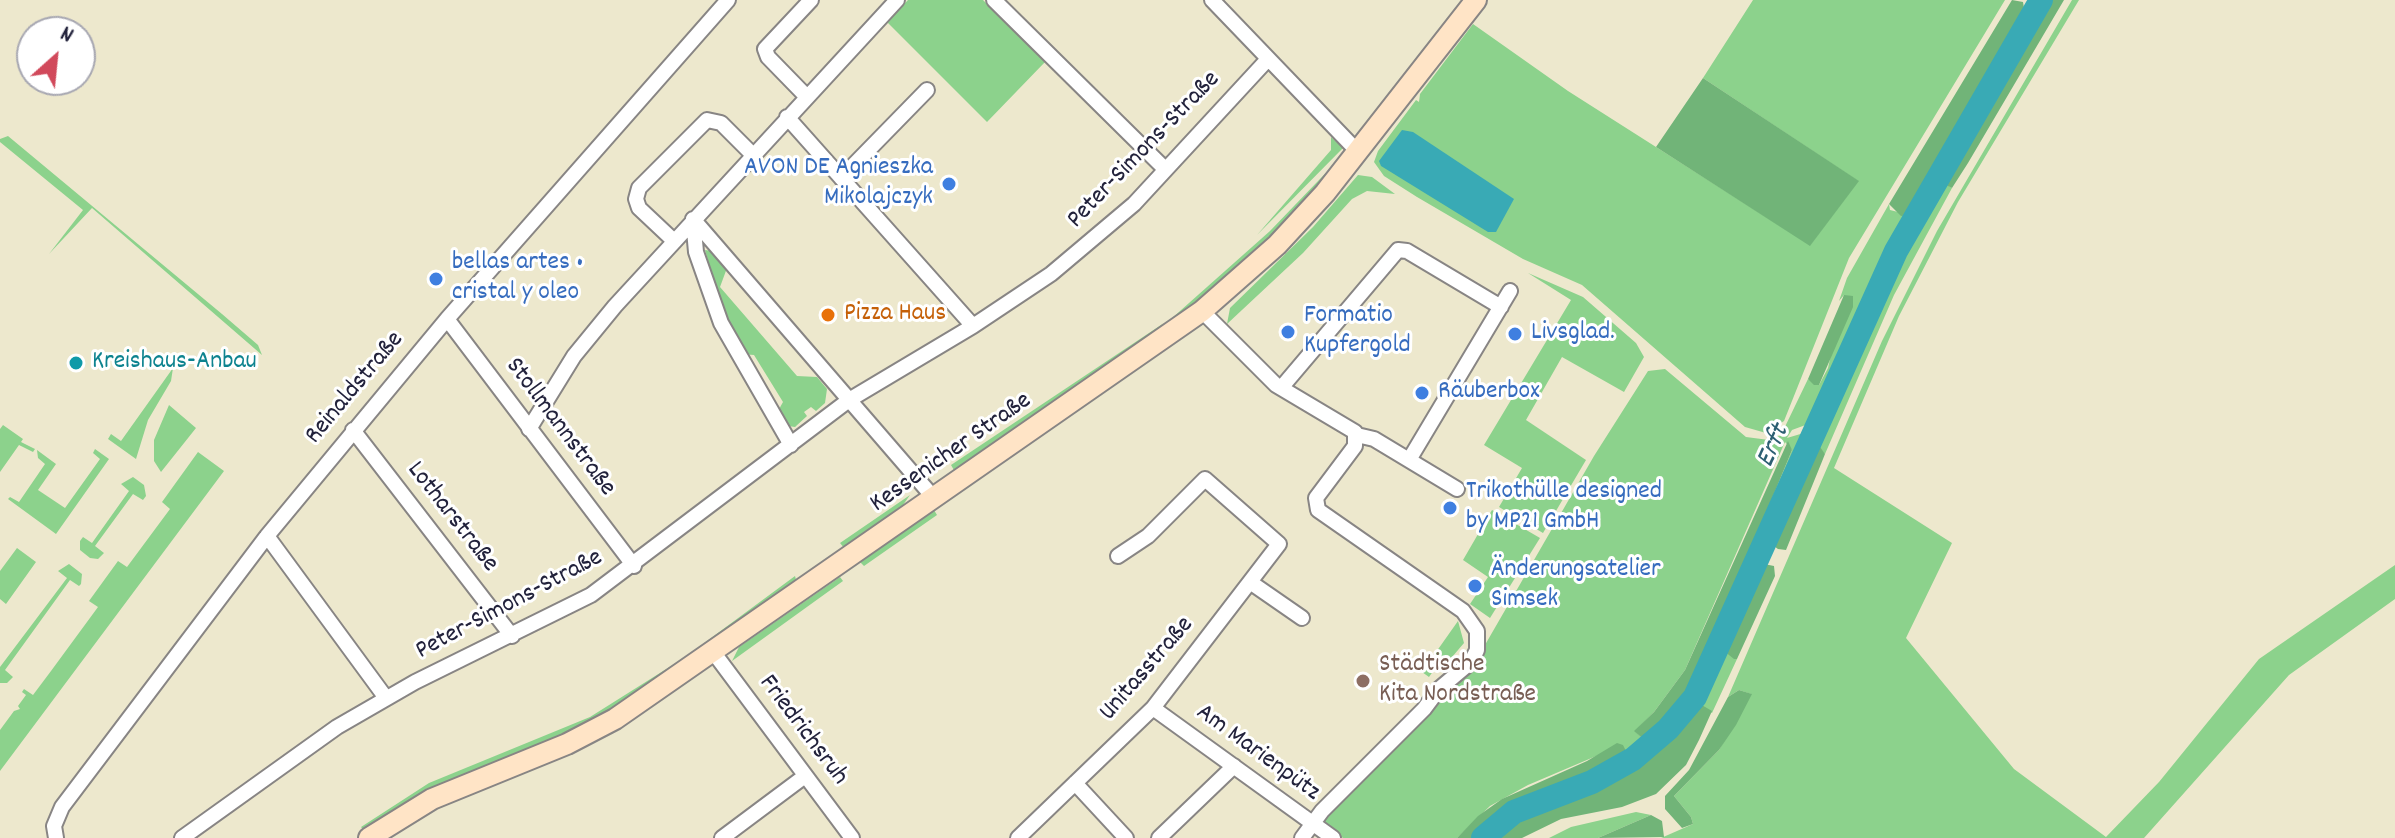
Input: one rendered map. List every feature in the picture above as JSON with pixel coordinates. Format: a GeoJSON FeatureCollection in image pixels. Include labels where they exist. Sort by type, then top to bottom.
{"type":"FeatureCollection","features":[{"type":"Feature","properties":{"kind":"main road","name":"Kessenicher Straße"},"geometry":{"type":"LineString","coordinates":[[369,838],[443,793],[592,732],[714,653],[1202,311],[1293,229],[1359,153],[1476,0]]}},
{"type":"Feature","properties":{"kind":"street","name":"Reinaldstraße"},"geometry":{"type":"LineString","coordinates":[[56,836],[55,821],[62,807],[267,536],[447,319],[728,0]]}},
{"type":"Feature","properties":{"kind":"street"},"geometry":{"type":"LineString","coordinates":[[806,96],[768,57],[765,49],[811,0]]}},
{"type":"Feature","properties":{"kind":"street"},"geometry":{"type":"LineString","coordinates":[[994,0],[1165,169]]}},
{"type":"Feature","properties":{"kind":"street"},"geometry":{"type":"LineString","coordinates":[[1212,0],[1359,153]]}},
{"type":"Feature","properties":{"kind":"street"},"geometry":{"type":"LineString","coordinates":[[529,429],[574,356],[673,240],[888,3]]}},
{"type":"Feature","properties":{"kind":"street","name":"Peter-Simons-Straße"},"geometry":{"type":"LineString","coordinates":[[182,838],[293,756],[386,698],[591,595],[634,566],[849,400],[973,326],[1081,251],[1117,220],[1268,59]]}},
{"type":"Feature","properties":{"kind":"street"},"geometry":{"type":"LineString","coordinates":[[841,178],[927,90]]}},
{"type":"Feature","properties":{"kind":"street"},"geometry":{"type":"LineString","coordinates":[[787,117],[973,326]]}},
{"type":"Feature","properties":{"kind":"street"},"geometry":{"type":"LineString","coordinates":[[673,240],[639,208],[636,199],[639,188],[707,120],[721,123],[752,154]]}},
{"type":"Feature","properties":{"kind":"street"},"geometry":{"type":"LineString","coordinates":[[693,219],[934,498]]}},
{"type":"Feature","properties":{"kind":"street"},"geometry":{"type":"LineString","coordinates":[[693,219],[696,252],[721,323],[791,445]]}},
{"type":"Feature","properties":{"kind":"street"},"geometry":{"type":"LineString","coordinates":[[1281,388],[1398,250],[1407,251],[1501,307]]}},
{"type":"Feature","properties":{"kind":"street"},"geometry":{"type":"LineString","coordinates":[[1409,460],[1510,291]]}},
{"type":"Feature","properties":{"kind":"street"},"geometry":{"type":"LineString","coordinates":[[1202,311],[1281,388],[1357,435],[1374,439],[1457,489]]}},
{"type":"Feature","properties":{"kind":"street","name":"Stollmannstraße"},"geometry":{"type":"LineString","coordinates":[[447,319],[634,566]]}},
{"type":"Feature","properties":{"kind":"street","name":"Lotharstraße"},"geometry":{"type":"LineString","coordinates":[[353,430],[512,636]]}},
{"type":"Feature","properties":{"kind":"street"},"geometry":{"type":"LineString","coordinates":[[1302,838],[1312,823],[1424,709],[1439,689],[1471,662],[1477,650],[1477,631],[1463,611],[1316,507],[1319,493],[1355,446],[1357,435]]}},
{"type":"Feature","properties":{"kind":"street","name":"Unitasstraße"},"geometry":{"type":"LineString","coordinates":[[1018,838],[1153,708],[1279,544],[1208,479],[1197,483],[1148,536],[1118,556]]}},
{"type":"Feature","properties":{"kind":"street"},"geometry":{"type":"LineString","coordinates":[[267,536],[386,698]]}},
{"type":"Feature","properties":{"kind":"street"},"geometry":{"type":"LineString","coordinates":[[1250,582],[1302,618]]}},
{"type":"Feature","properties":{"kind":"street","name":"Friedrichsruh"},"geometry":{"type":"LineString","coordinates":[[714,653],[852,838]]}},
{"type":"Feature","properties":{"kind":"street","name":"Am Marienpütz"},"geometry":{"type":"LineString","coordinates":[[1153,708],[1333,838]]}},
{"type":"Feature","properties":{"kind":"street"},"geometry":{"type":"LineString","coordinates":[[1159,838],[1234,766]]}},
{"type":"Feature","properties":{"kind":"street"},"geometry":{"type":"LineString","coordinates":[[722,838],[805,776]]}},
{"type":"Feature","properties":{"kind":"street"},"geometry":{"type":"LineString","coordinates":[[1075,783],[1126,838]]}},
{"type":"Feature","properties":{"kind":"green space"},"geometry":{"type":"Polygon","coordinates":[[[908,0],[983,0],[1045,62],[987,122],[887,22],[908,0]]]}},
{"type":"Feature","properties":{"kind":"green space"},"geometry":{"type":"Polygon","coordinates":[[[1753,0],[2005,0],[1849,258],[1784,421],[1766,433],[1745,427],[1582,285],[1523,259],[1417,197],[1384,176],[1374,162],[1378,151],[1416,100],[1419,102],[1420,94],[1473,24],[1568,91],[1810,245],[1858,181],[1703,78],[1753,0]]]}},
{"type":"Feature","properties":{"kind":"green space"},"geometry":{"type":"Polygon","coordinates":[[[2012,0],[2023,2],[2025,14],[1910,215],[1901,216],[1889,204],[2012,0]]]}},
{"type":"Feature","properties":{"kind":"green space"},"geometry":{"type":"Polygon","coordinates":[[[2048,0],[2064,0],[1968,163],[1952,188],[1946,185],[1941,181],[2048,0]]]}},
{"type":"Feature","properties":{"kind":"green space"},"geometry":{"type":"Polygon","coordinates":[[[2072,0],[2079,0],[1958,202],[1899,316],[1834,468],[1952,543],[1906,638],[2014,769],[2106,837],[2159,782],[2259,659],[2395,565],[2395,599],[2289,675],[2144,838],[1661,838],[1693,824],[1674,796],[1719,750],[1751,694],[1739,690],[1728,697],[1882,341],[1937,231],[2072,0]]]}},
{"type":"Feature","properties":{"kind":"green space"},"geometry":{"type":"Polygon","coordinates":[[[1703,78],[1859,181],[1810,246],[1656,147],[1703,78]]]}},
{"type":"Feature","properties":{"kind":"green space"},"geometry":{"type":"Polygon","coordinates":[[[8,136],[258,345],[262,355],[92,208],[49,254],[83,210],[0,142],[8,136]]]}},
{"type":"Feature","properties":{"kind":"green space"},"geometry":{"type":"Polygon","coordinates":[[[1331,137],[1343,148],[1257,235],[1331,150],[1331,137]]]}},
{"type":"Feature","properties":{"kind":"green space"},"geometry":{"type":"Polygon","coordinates":[[[1343,155],[1305,207],[1201,301],[1171,319],[1270,231],[1343,155]]]}},
{"type":"Feature","properties":{"kind":"green space"},"geometry":{"type":"Polygon","coordinates":[[[1358,175],[1372,177],[1395,194],[1367,191],[1352,199],[1303,253],[1227,324],[1230,308],[1313,227],[1358,175]]]}},
{"type":"Feature","properties":{"kind":"green space"},"geometry":{"type":"Polygon","coordinates":[[[1941,181],[1952,188],[1894,295],[1825,454],[1816,447],[1812,449],[1887,280],[1941,181]]]}},
{"type":"Feature","properties":{"kind":"green space"},"geometry":{"type":"Polygon","coordinates":[[[1889,204],[1890,210],[1910,215],[1874,281],[1811,423],[1792,430],[1787,438],[1807,432],[1756,550],[1760,528],[1792,450],[1785,442],[1685,670],[1654,712],[1635,731],[1642,738],[1651,738],[1628,755],[1628,751],[1601,754],[1528,785],[1490,806],[1457,838],[1343,838],[1322,823],[1474,664],[1594,456],[1648,371],[1665,369],[1746,437],[1769,440],[1781,435],[1808,379],[1819,385],[1828,368],[1844,295],[1839,301],[1847,278],[1889,204]]]}},
{"type":"Feature","properties":{"kind":"green space"},"geometry":{"type":"Polygon","coordinates":[[[705,250],[712,251],[727,268],[720,287],[797,376],[817,377],[827,389],[825,403],[816,411],[811,407],[804,412],[807,416],[795,427],[788,426],[778,411],[783,402],[754,355],[741,354],[725,320],[705,250]]]}},
{"type":"Feature","properties":{"kind":"green space"},"geometry":{"type":"Polygon","coordinates":[[[1528,273],[1583,297],[1636,343],[1644,357],[1624,392],[1562,357],[1526,420],[1586,460],[1543,533],[1499,507],[1522,468],[1484,445],[1571,300],[1528,273]]]}},
{"type":"Feature","properties":{"kind":"green space"},"geometry":{"type":"Polygon","coordinates":[[[1844,295],[1853,296],[1853,307],[1819,385],[1814,385],[1808,379],[1844,295]]]}},
{"type":"Feature","properties":{"kind":"green space"},"geometry":{"type":"Polygon","coordinates":[[[1164,323],[1138,346],[955,472],[951,465],[1164,323]]]}},
{"type":"Feature","properties":{"kind":"green space"},"geometry":{"type":"Polygon","coordinates":[[[173,368],[171,381],[148,420],[136,459],[108,439],[111,434],[121,441],[173,368]]]}},
{"type":"Feature","properties":{"kind":"green space"},"geometry":{"type":"Polygon","coordinates":[[[169,405],[196,428],[161,472],[154,461],[154,440],[169,405]]]}},
{"type":"Feature","properties":{"kind":"green space"},"geometry":{"type":"Polygon","coordinates":[[[3,425],[23,439],[21,442],[35,449],[33,452],[19,445],[0,472],[0,429],[3,425]]]}},
{"type":"Feature","properties":{"kind":"green space"},"geometry":{"type":"Polygon","coordinates":[[[1788,441],[1792,450],[1760,528],[1756,550],[1702,673],[1661,729],[1651,738],[1642,738],[1634,731],[1654,712],[1685,670],[1788,441]]]}},
{"type":"Feature","properties":{"kind":"green space"},"geometry":{"type":"Polygon","coordinates":[[[1820,447],[1825,454],[1786,550],[1778,549],[1771,544],[1812,449],[1820,447]]]}},
{"type":"Feature","properties":{"kind":"green space"},"geometry":{"type":"Polygon","coordinates":[[[95,449],[109,459],[56,534],[8,499],[10,497],[19,502],[45,464],[38,458],[37,450],[56,464],[38,490],[65,508],[100,459],[93,453],[95,449]]]}},
{"type":"Feature","properties":{"kind":"green space"},"geometry":{"type":"Polygon","coordinates":[[[198,452],[224,471],[0,771],[0,730],[14,711],[20,709],[18,706],[26,695],[22,692],[24,689],[33,695],[98,607],[89,601],[118,561],[127,567],[170,509],[162,502],[198,452]]]}},
{"type":"Feature","properties":{"kind":"green space"},"geometry":{"type":"Polygon","coordinates":[[[133,477],[144,485],[146,496],[143,500],[133,494],[95,546],[104,553],[98,559],[90,558],[80,550],[80,541],[83,537],[92,543],[129,491],[121,484],[133,477]]]}},
{"type":"Feature","properties":{"kind":"green space"},"geometry":{"type":"Polygon","coordinates":[[[910,495],[898,512],[845,549],[840,543],[910,495]]]}},
{"type":"Feature","properties":{"kind":"green space"},"geometry":{"type":"Polygon","coordinates":[[[934,510],[937,515],[864,566],[860,562],[934,510]]]}},
{"type":"Feature","properties":{"kind":"green space"},"geometry":{"type":"Polygon","coordinates":[[[1492,510],[1540,538],[1490,618],[1470,604],[1488,577],[1463,560],[1492,510]]]}},
{"type":"Feature","properties":{"kind":"green space"},"geometry":{"type":"Polygon","coordinates":[[[17,548],[36,562],[6,604],[0,599],[0,571],[17,548]]]}},
{"type":"Feature","properties":{"kind":"green space"},"geometry":{"type":"Polygon","coordinates":[[[69,564],[82,574],[81,584],[79,586],[70,580],[5,670],[13,677],[7,683],[0,683],[0,667],[67,578],[58,571],[69,564]]]}},
{"type":"Feature","properties":{"kind":"green space"},"geometry":{"type":"Polygon","coordinates":[[[1764,564],[1774,566],[1775,576],[1737,659],[1734,659],[1724,651],[1764,564]]]}},
{"type":"Feature","properties":{"kind":"green space"},"geometry":{"type":"Polygon","coordinates":[[[795,576],[797,583],[686,660],[684,658],[795,576]]]}},
{"type":"Feature","properties":{"kind":"green space"},"geometry":{"type":"Polygon","coordinates":[[[840,577],[843,581],[732,661],[739,647],[840,577]]]}},
{"type":"Feature","properties":{"kind":"green space"},"geometry":{"type":"Polygon","coordinates":[[[1458,621],[1464,643],[1441,670],[1436,667],[1429,677],[1422,672],[1458,621]]]}},
{"type":"Feature","properties":{"kind":"green space"},"geometry":{"type":"Polygon","coordinates":[[[1724,651],[1737,659],[1712,713],[1698,705],[1724,651]]]}},
{"type":"Feature","properties":{"kind":"green space"},"geometry":{"type":"Polygon","coordinates":[[[679,661],[681,664],[612,713],[365,832],[361,827],[429,783],[590,717],[679,661]]]}},
{"type":"Feature","properties":{"kind":"green space"},"geometry":{"type":"Polygon","coordinates":[[[1739,690],[1752,694],[1736,725],[1719,750],[1674,796],[1693,824],[1682,828],[1665,809],[1665,796],[1689,770],[1728,697],[1739,690]]]}},
{"type":"Feature","properties":{"kind":"green space"},"geometry":{"type":"Polygon","coordinates":[[[1700,704],[1712,711],[1699,740],[1686,765],[1656,794],[1622,807],[1561,819],[1522,838],[1492,838],[1534,809],[1598,786],[1635,765],[1661,744],[1700,704]]]}},
{"type":"Feature","properties":{"kind":"green space"},"geometry":{"type":"Polygon","coordinates":[[[1617,743],[1623,745],[1628,755],[1606,769],[1517,803],[1475,838],[1457,838],[1478,816],[1502,799],[1587,761],[1617,743]]]}},
{"type":"Feature","properties":{"kind":"green space"},"geometry":{"type":"Polygon","coordinates":[[[1636,812],[1651,815],[1598,838],[1549,838],[1571,827],[1636,812]]]}},
{"type":"Feature","properties":{"kind":"green space"},"geometry":{"type":"Polygon","coordinates":[[[1651,815],[1662,821],[1664,837],[1598,838],[1651,815]]]}},
{"type":"Feature","properties":{"kind":"water"},"geometry":{"type":"Polygon","coordinates":[[[1402,130],[1413,132],[1514,199],[1496,232],[1488,232],[1381,166],[1379,161],[1402,130]]]}},
{"type":"Feature","properties":{"kind":"waterway","name":"Erft"},"geometry":{"type":"LineString","coordinates":[[1483,838],[1514,812],[1592,782],[1633,759],[1668,729],[1695,697],[1896,251],[2041,0]]}},
{"type":"Feature","properties":{"kind":"place","name":"AVON DE Agnieszka Mikolajczyk"},"geometry":{"type":"Point","coordinates":[949,184]}},
{"type":"Feature","properties":{"kind":"place","name":"bellas artes • cristal y oleo"},"geometry":{"type":"Point","coordinates":[436,279]}},
{"type":"Feature","properties":{"kind":"place","name":"Pizza Haus"},"geometry":{"type":"Point","coordinates":[828,315]}},
{"type":"Feature","properties":{"kind":"place","name":"Formatio Kupfergold"},"geometry":{"type":"Point","coordinates":[1288,332]}},
{"type":"Feature","properties":{"kind":"place","name":"Livsglad."},"geometry":{"type":"Point","coordinates":[1515,334]}},
{"type":"Feature","properties":{"kind":"place","name":"Kreishaus-Anbau"},"geometry":{"type":"Point","coordinates":[76,363]}},
{"type":"Feature","properties":{"kind":"place","name":"Räuberbox"},"geometry":{"type":"Point","coordinates":[1422,393]}},
{"type":"Feature","properties":{"kind":"place","name":"Trikothülle designed by MP21 GmbH"},"geometry":{"type":"Point","coordinates":[1450,508]}},
{"type":"Feature","properties":{"kind":"place","name":"Änderungsatelier Simsek"},"geometry":{"type":"Point","coordinates":[1475,586]}},
{"type":"Feature","properties":{"kind":"place","name":"Städtische Kita Nordstraße"},"geometry":{"type":"Point","coordinates":[1363,681]}}]}
